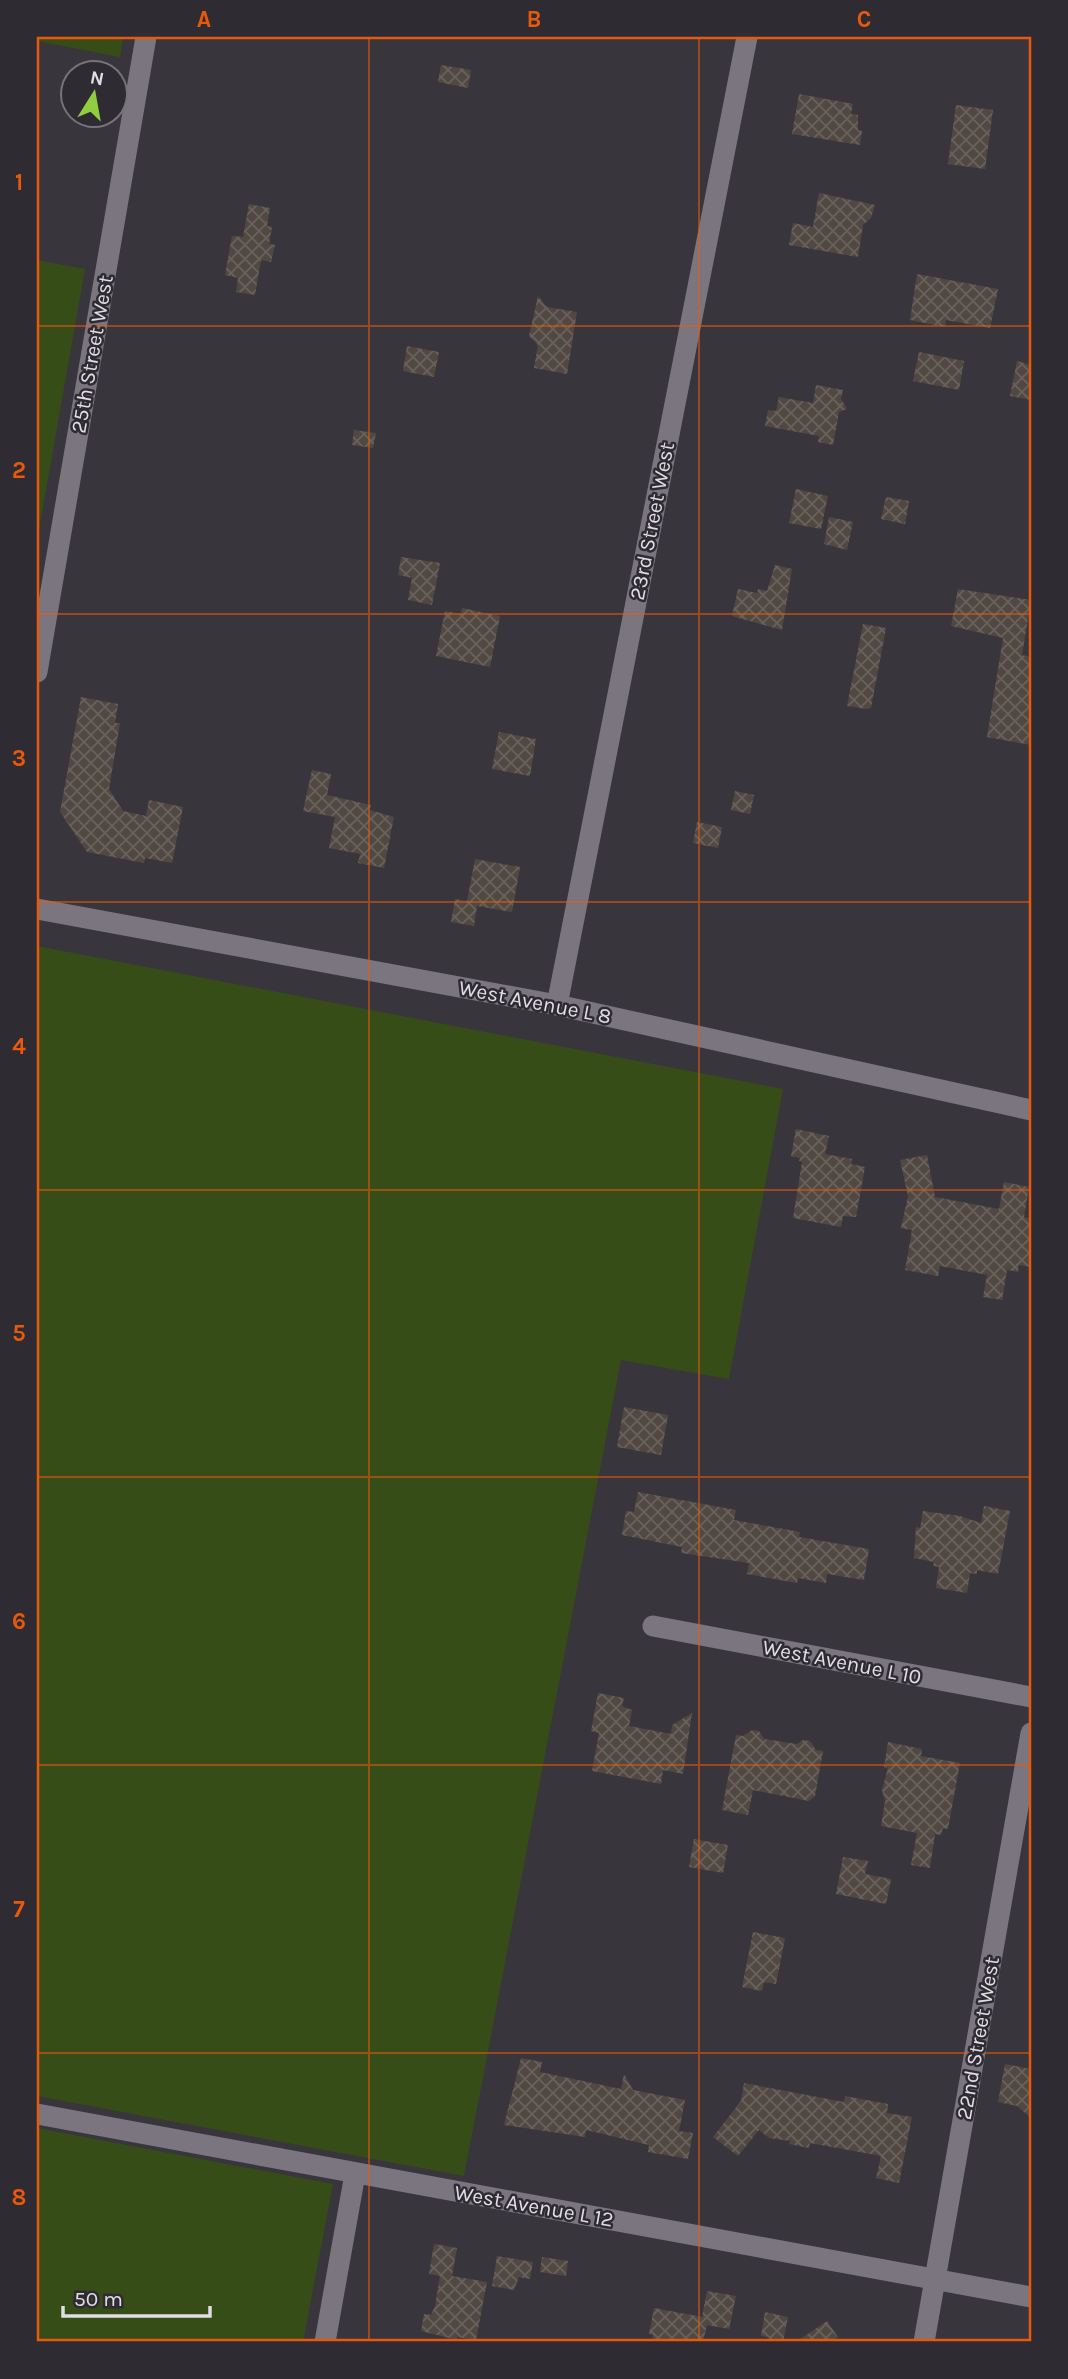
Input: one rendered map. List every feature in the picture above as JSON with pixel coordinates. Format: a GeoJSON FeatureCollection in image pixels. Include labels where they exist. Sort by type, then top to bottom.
{"type":"FeatureCollection","features":[{"type":"Feature","properties":{"kind":"street","name":"25th Street West"},"geometry":{"type":"LineString","coordinates":[[37,672],[146,37]]}},
{"type":"Feature","properties":{"kind":"street","name":"23rd Street West"},"geometry":{"type":"LineString","coordinates":[[557,1005],[747,37]]}},
{"type":"Feature","properties":{"kind":"street","name":"West Avenue L 8"},"geometry":{"type":"LineString","coordinates":[[37,909],[557,1005],[1031,1110]]}},
{"type":"Feature","properties":{"kind":"street","name":"West Avenue L 10"},"geometry":{"type":"LineString","coordinates":[[653,1626],[1031,1697]]}},
{"type":"Feature","properties":{"kind":"street","name":"22nd Street West"},"geometry":{"type":"LineString","coordinates":[[924,2342],[1031,1733]]}},
{"type":"Feature","properties":{"kind":"street","name":"West Avenue L 12"},"geometry":{"type":"LineString","coordinates":[[37,2114],[1031,2297]]}},
{"type":"Feature","properties":{"kind":"street"},"geometry":{"type":"LineString","coordinates":[[325,2342],[355,2174]]}},
{"type":"Feature","properties":{"kind":"green space"},"geometry":{"type":"Polygon","coordinates":[[[37,37],[123,37],[120,57],[37,41],[37,37]]]}},
{"type":"Feature","properties":{"kind":"green space"},"geometry":{"type":"Polygon","coordinates":[[[37,260],[85,269],[37,541],[37,260]]]}},
{"type":"Feature","properties":{"kind":"green space"},"geometry":{"type":"Polygon","coordinates":[[[37,946],[783,1089],[729,1379],[621,1360],[464,2176],[37,2096],[37,946]]]}},
{"type":"Feature","properties":{"kind":"green space"},"geometry":{"type":"Polygon","coordinates":[[[37,2128],[333,2184],[303,2342],[37,2342],[37,2128]]]}},
{"type":"Feature","properties":{"kind":"building"},"geometry":{"type":"Polygon","coordinates":[[[441,65],[471,70],[468,88],[438,82],[441,65]]]}},
{"type":"Feature","properties":{"kind":"building"},"geometry":{"type":"Polygon","coordinates":[[[799,94],[853,104],[851,114],[858,115],[858,130],[862,131],[860,145],[792,134],[799,94]]]}},
{"type":"Feature","properties":{"kind":"building"},"geometry":{"type":"Polygon","coordinates":[[[956,105],[993,110],[985,169],[948,164],[956,105]]]}},
{"type":"Feature","properties":{"kind":"building"},"geometry":{"type":"Polygon","coordinates":[[[819,193],[875,205],[871,218],[863,225],[858,257],[789,245],[793,223],[813,227],[819,193]]]}},
{"type":"Feature","properties":{"kind":"building"},"geometry":{"type":"Polygon","coordinates":[[[249,204],[270,208],[267,226],[272,227],[269,244],[275,245],[271,262],[261,260],[255,295],[236,292],[238,278],[225,275],[232,236],[243,237],[249,204]]]}},
{"type":"Feature","properties":{"kind":"building"},"geometry":{"type":"Polygon","coordinates":[[[917,274],[998,289],[990,328],[946,320],[945,327],[910,320],[917,274]]]}},
{"type":"Feature","properties":{"kind":"building"},"geometry":{"type":"Polygon","coordinates":[[[538,296],[547,307],[577,312],[567,374],[534,368],[538,345],[529,336],[538,296]]]}},
{"type":"Feature","properties":{"kind":"building"},"geometry":{"type":"Polygon","coordinates":[[[407,346],[439,352],[434,377],[403,371],[407,346]]]}},
{"type":"Feature","properties":{"kind":"building"},"geometry":{"type":"Polygon","coordinates":[[[919,352],[964,361],[959,390],[913,381],[919,352]]]}},
{"type":"Feature","properties":{"kind":"building"},"geometry":{"type":"Polygon","coordinates":[[[1017,361],[1031,365],[1031,400],[1010,396],[1017,361]]]}},
{"type":"Feature","properties":{"kind":"building"},"geometry":{"type":"Polygon","coordinates":[[[816,385],[843,390],[841,399],[847,409],[839,412],[833,445],[818,442],[819,436],[765,426],[768,410],[776,411],[779,397],[813,403],[816,385]]]}},
{"type":"Feature","properties":{"kind":"building"},"geometry":{"type":"Polygon","coordinates":[[[354,430],[376,433],[373,448],[352,445],[354,430]]]}},
{"type":"Feature","properties":{"kind":"building"},"geometry":{"type":"Polygon","coordinates":[[[796,489],[828,496],[821,529],[789,523],[796,489]]]}},
{"type":"Feature","properties":{"kind":"building"},"geometry":{"type":"Polygon","coordinates":[[[886,497],[909,501],[905,524],[881,519],[886,497]]]}},
{"type":"Feature","properties":{"kind":"building"},"geometry":{"type":"Polygon","coordinates":[[[829,517],[853,522],[847,550],[824,544],[829,517]]]}},
{"type":"Feature","properties":{"kind":"building"},"geometry":{"type":"Polygon","coordinates":[[[401,557],[440,563],[432,605],[408,600],[412,578],[398,575],[401,557]]]}},
{"type":"Feature","properties":{"kind":"building"},"geometry":{"type":"Polygon","coordinates":[[[775,565],[792,569],[782,630],[732,616],[738,589],[757,593],[758,589],[767,591],[775,565]]]}},
{"type":"Feature","properties":{"kind":"building"},"geometry":{"type":"Polygon","coordinates":[[[958,589],[1031,600],[1022,655],[1031,657],[1031,745],[987,737],[1003,638],[951,626],[958,589]]]}},
{"type":"Feature","properties":{"kind":"building"},"geometry":{"type":"Polygon","coordinates":[[[462,608],[500,616],[490,667],[436,656],[445,611],[461,614],[462,608]]]}},
{"type":"Feature","properties":{"kind":"building"},"geometry":{"type":"Polygon","coordinates":[[[863,624],[886,628],[871,708],[866,709],[847,706],[863,624]]]}},
{"type":"Feature","properties":{"kind":"building"},"geometry":{"type":"Polygon","coordinates":[[[81,697],[118,704],[115,723],[120,723],[109,789],[123,811],[146,816],[149,800],[183,807],[172,863],[145,858],[144,863],[87,852],[60,812],[81,697]]]}},
{"type":"Feature","properties":{"kind":"building"},"geometry":{"type":"Polygon","coordinates":[[[499,732],[536,739],[530,776],[492,769],[499,732]]]}},
{"type":"Feature","properties":{"kind":"building"},"geometry":{"type":"Polygon","coordinates":[[[312,770],[331,774],[327,795],[371,805],[370,810],[394,817],[384,868],[358,863],[360,854],[329,848],[335,817],[303,811],[312,770]]]}},
{"type":"Feature","properties":{"kind":"building"},"geometry":{"type":"Polygon","coordinates":[[[735,791],[754,795],[750,814],[731,810],[735,791]]]}},
{"type":"Feature","properties":{"kind":"building"},"geometry":{"type":"Polygon","coordinates":[[[697,822],[722,827],[718,848],[693,843],[697,822]]]}},
{"type":"Feature","properties":{"kind":"building"},"geometry":{"type":"Polygon","coordinates":[[[475,859],[520,867],[512,912],[477,906],[474,926],[451,922],[455,899],[467,901],[475,859]]]}},
{"type":"Feature","properties":{"kind":"building"},"geometry":{"type":"Polygon","coordinates":[[[796,1129],[829,1136],[825,1154],[852,1159],[851,1164],[865,1167],[856,1217],[843,1216],[841,1227],[793,1218],[802,1162],[799,1161],[800,1158],[791,1156],[796,1129]]]}},
{"type":"Feature","properties":{"kind":"building"},"geometry":{"type":"Polygon","coordinates":[[[927,1155],[935,1197],[999,1209],[1004,1182],[1029,1187],[1024,1217],[1031,1219],[1031,1267],[1019,1265],[1018,1272],[1007,1270],[1002,1300],[983,1297],[987,1275],[940,1266],[938,1276],[905,1270],[912,1230],[901,1228],[908,1196],[900,1160],[927,1155]]]}},
{"type":"Feature","properties":{"kind":"building"},"geometry":{"type":"Polygon","coordinates":[[[624,1407],[668,1415],[661,1455],[617,1447],[624,1407]]]}},
{"type":"Feature","properties":{"kind":"building"},"geometry":{"type":"Polygon","coordinates":[[[638,1492],[736,1510],[734,1520],[800,1532],[799,1537],[869,1549],[864,1580],[827,1574],[826,1583],[798,1578],[797,1583],[747,1574],[749,1563],[681,1553],[682,1547],[622,1535],[626,1511],[634,1512],[638,1492]]]}},
{"type":"Feature","properties":{"kind":"building"},"geometry":{"type":"Polygon","coordinates":[[[984,1506],[1010,1511],[998,1574],[977,1570],[977,1574],[970,1573],[967,1593],[936,1588],[939,1567],[933,1566],[934,1562],[914,1558],[916,1527],[920,1528],[923,1511],[960,1516],[981,1523],[984,1506]]]}},
{"type":"Feature","properties":{"kind":"building"},"geometry":{"type":"Polygon","coordinates":[[[598,1693],[624,1698],[622,1706],[632,1710],[629,1726],[671,1734],[672,1725],[692,1713],[683,1774],[663,1770],[661,1784],[592,1771],[599,1733],[591,1731],[598,1693]]]}},
{"type":"Feature","properties":{"kind":"building"},"geometry":{"type":"Polygon","coordinates":[[[752,1730],[759,1731],[764,1739],[797,1744],[803,1740],[810,1741],[816,1750],[823,1751],[815,1796],[809,1801],[753,1790],[748,1815],[722,1810],[736,1735],[743,1736],[752,1730]]]}},
{"type":"Feature","properties":{"kind":"building"},"geometry":{"type":"Polygon","coordinates":[[[888,1742],[922,1749],[921,1756],[960,1763],[948,1829],[943,1828],[941,1835],[935,1834],[930,1868],[911,1865],[917,1833],[881,1826],[885,1801],[882,1790],[888,1768],[884,1767],[888,1742]]]}},
{"type":"Feature","properties":{"kind":"building"},"geometry":{"type":"Polygon","coordinates":[[[694,1839],[728,1845],[723,1873],[689,1867],[694,1839]]]}},
{"type":"Feature","properties":{"kind":"building"},"geometry":{"type":"Polygon","coordinates":[[[843,1857],[868,1861],[865,1874],[891,1879],[886,1904],[836,1894],[843,1857]]]}},
{"type":"Feature","properties":{"kind":"building"},"geometry":{"type":"Polygon","coordinates":[[[753,1932],[785,1938],[776,1984],[764,1982],[762,1991],[742,1987],[753,1932]]]}},
{"type":"Feature","properties":{"kind":"building"},"geometry":{"type":"Polygon","coordinates":[[[521,2058],[542,2062],[540,2072],[621,2089],[624,2074],[633,2090],[685,2100],[679,2131],[693,2133],[688,2159],[648,2152],[649,2145],[586,2130],[585,2137],[504,2125],[521,2058]]]}},
{"type":"Feature","properties":{"kind":"building"},"geometry":{"type":"Polygon","coordinates":[[[1005,2064],[1031,2069],[1031,2118],[1017,2106],[998,2102],[1005,2064]]]}},
{"type":"Feature","properties":{"kind":"building"},"geometry":{"type":"Polygon","coordinates":[[[744,2083],[844,2102],[845,2096],[888,2104],[887,2113],[912,2117],[899,2183],[876,2178],[881,2156],[810,2143],[809,2148],[789,2144],[790,2141],[769,2138],[759,2130],[738,2156],[713,2137],[741,2101],[744,2083]]]}},
{"type":"Feature","properties":{"kind":"building"},"geometry":{"type":"Polygon","coordinates":[[[434,2244],[457,2248],[452,2276],[487,2282],[476,2340],[457,2337],[457,2340],[421,2331],[424,2314],[431,2315],[435,2306],[440,2276],[429,2274],[434,2244]]]}},
{"type":"Feature","properties":{"kind":"building"},"geometry":{"type":"Polygon","coordinates":[[[497,2256],[533,2262],[530,2279],[519,2277],[514,2290],[492,2286],[497,2256]]]}},
{"type":"Feature","properties":{"kind":"building"},"geometry":{"type":"Polygon","coordinates":[[[542,2257],[568,2261],[566,2276],[540,2272],[542,2257]]]}},
{"type":"Feature","properties":{"kind":"building"},"geometry":{"type":"Polygon","coordinates":[[[707,2291],[736,2296],[729,2329],[707,2325],[703,2342],[652,2342],[653,2335],[649,2334],[654,2308],[702,2317],[707,2291]]]}},
{"type":"Feature","properties":{"kind":"building"},"geometry":{"type":"Polygon","coordinates":[[[765,2312],[788,2317],[783,2342],[772,2342],[768,2337],[761,2336],[765,2312]]]}},
{"type":"Feature","properties":{"kind":"building"},"geometry":{"type":"Polygon","coordinates":[[[827,2321],[838,2337],[830,2342],[796,2342],[827,2321]]]}}]}
